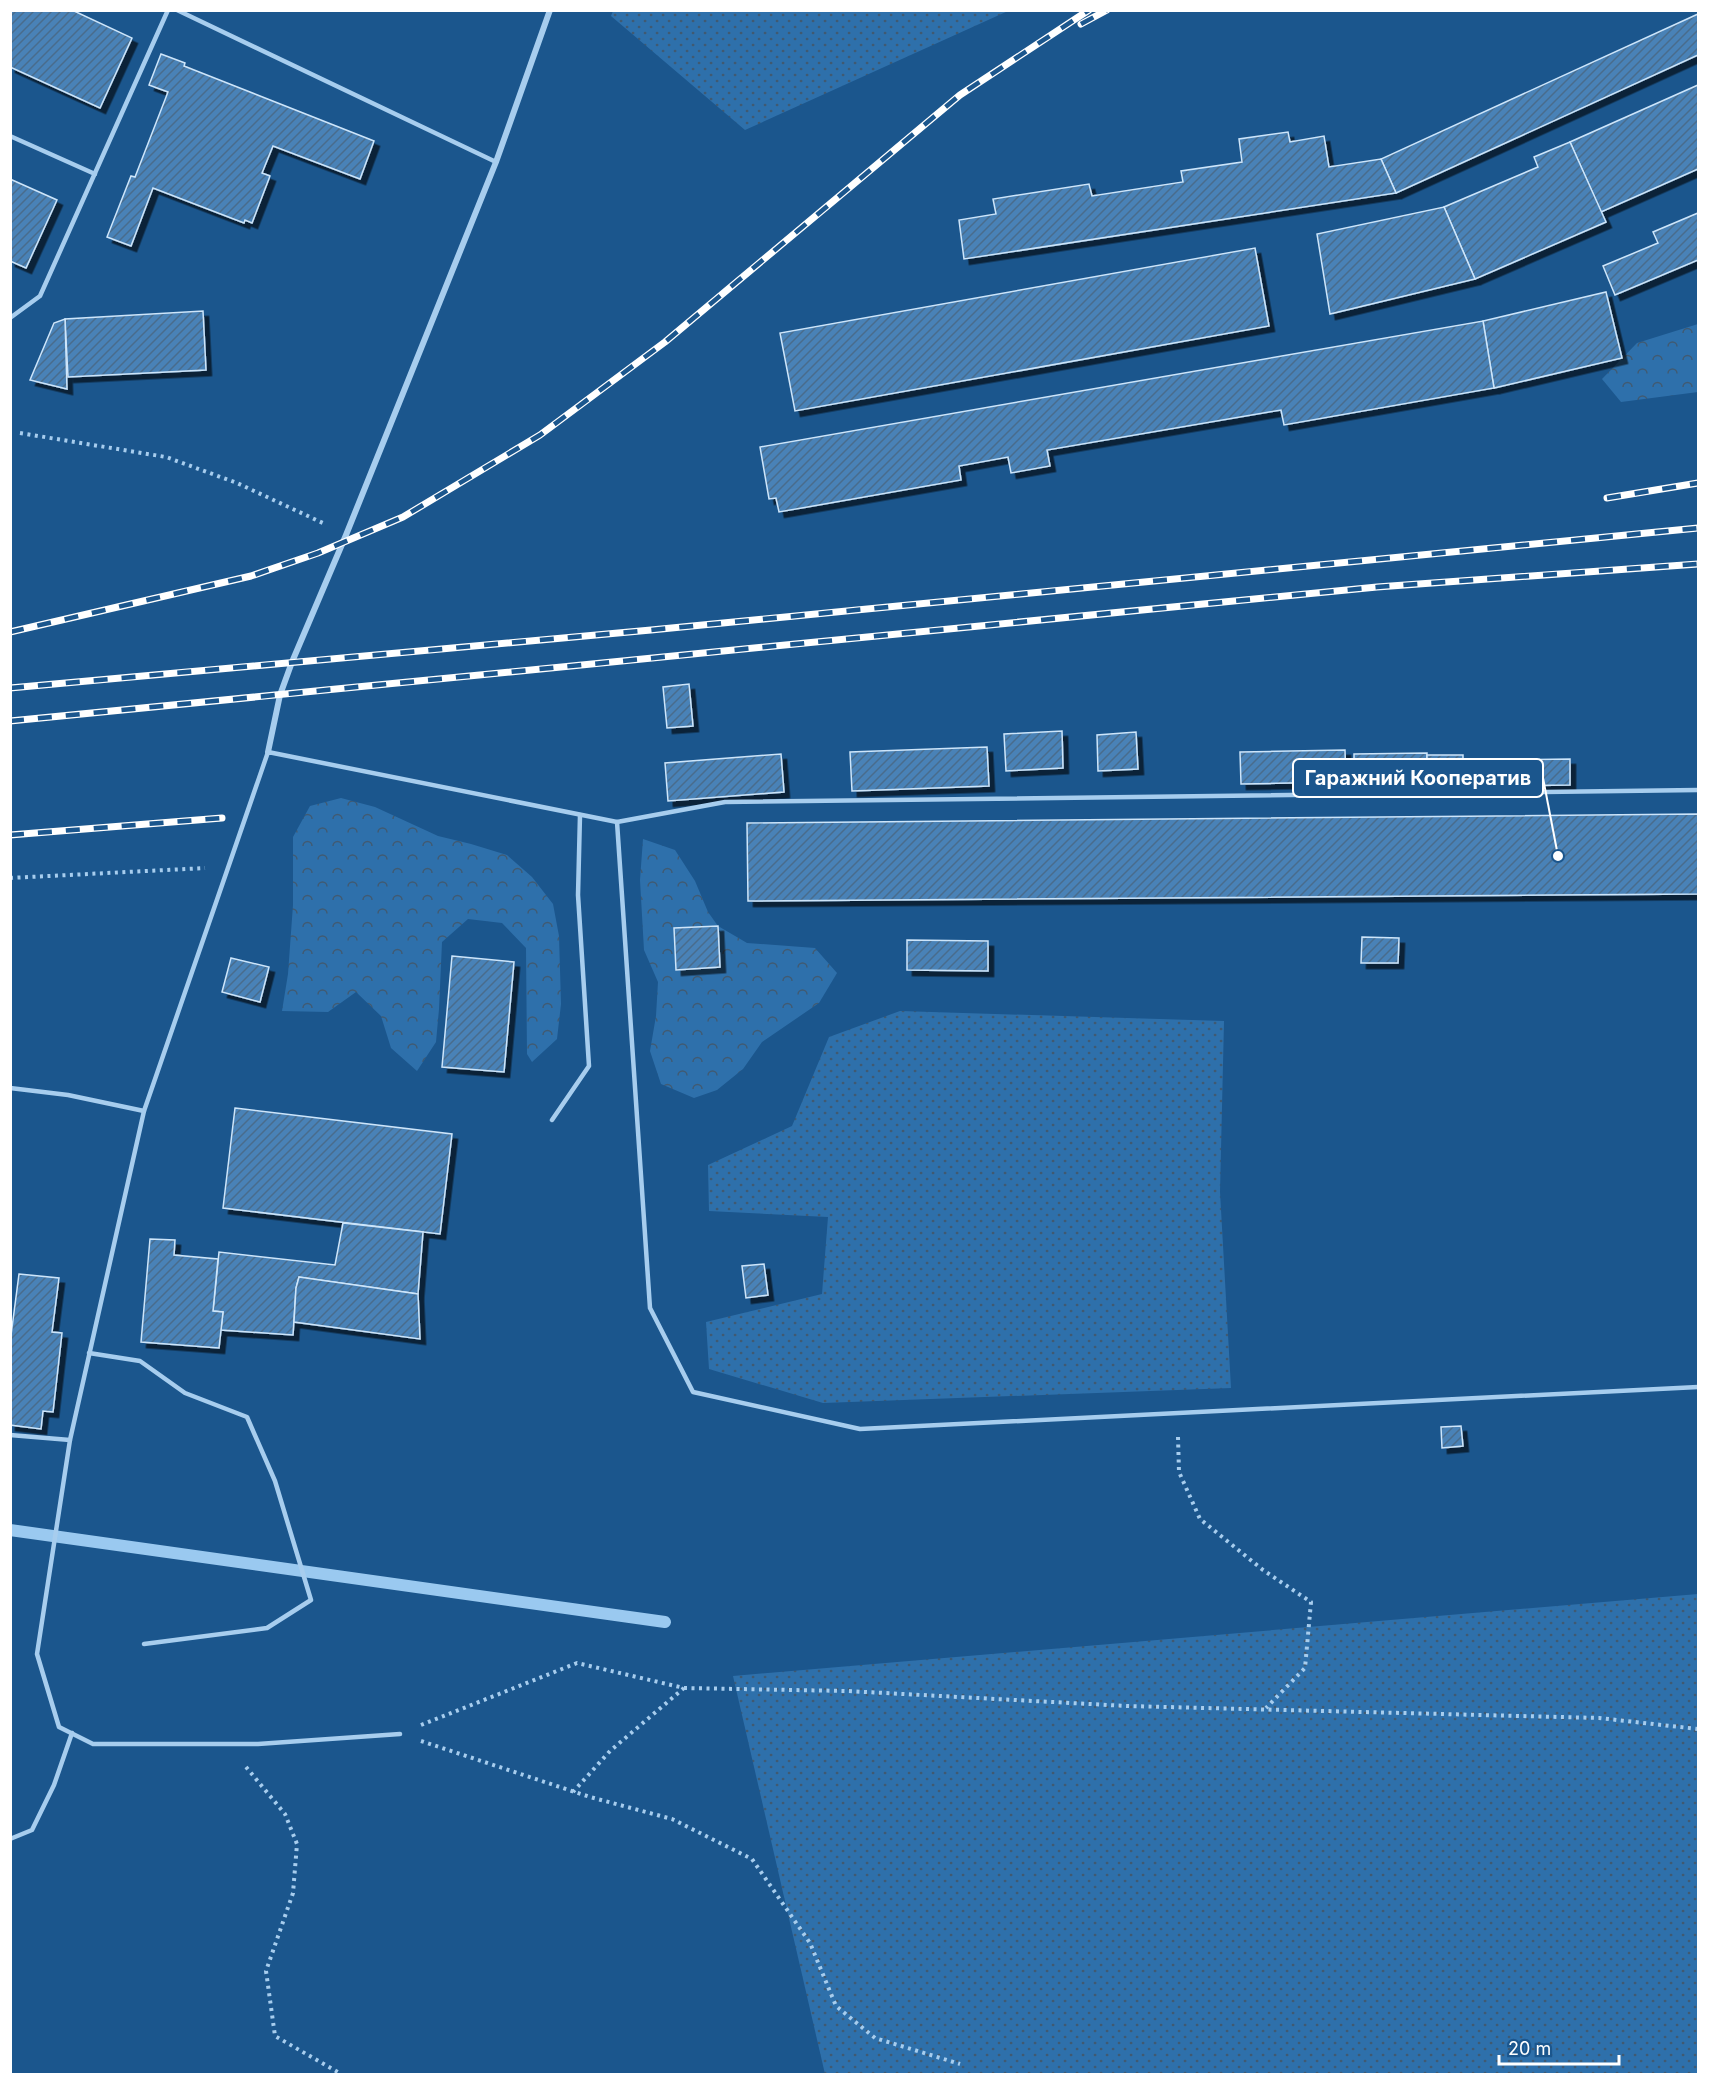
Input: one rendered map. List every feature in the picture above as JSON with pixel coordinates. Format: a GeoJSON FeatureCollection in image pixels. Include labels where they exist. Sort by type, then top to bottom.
{"type":"FeatureCollection","features":[{"type":"Feature","properties":{"kind":"street"},"geometry":{"type":"LineString","coordinates":[[268,752],[280,695],[496,162],[550,10]]}},
{"type":"Feature","properties":{"kind":"lane"},"geometry":{"type":"LineString","coordinates":[[10,318],[40,296],[168,10]]}},
{"type":"Feature","properties":{"kind":"lane"},"geometry":{"type":"LineString","coordinates":[[177,10],[496,162]]}},
{"type":"Feature","properties":{"kind":"lane"},"geometry":{"type":"LineString","coordinates":[[10,136],[95,174]]}},
{"type":"Feature","properties":{"kind":"lane"},"geometry":{"type":"LineString","coordinates":[[400,1734],[239,1744],[93,1744],[59,1727],[37,1654],[70,1440],[144,1111],[268,752],[616,822],[725,802],[1698,790]]}},
{"type":"Feature","properties":{"kind":"lane"},"geometry":{"type":"LineString","coordinates":[[552,1120],[589,1066],[578,895],[580,814]]}},
{"type":"Feature","properties":{"kind":"lane"},"geometry":{"type":"LineString","coordinates":[[616,822],[650,1308],[693,1392],[860,1429],[1698,1387]]}},
{"type":"Feature","properties":{"kind":"lane"},"geometry":{"type":"LineString","coordinates":[[10,1088],[68,1095],[144,1111]]}},
{"type":"Feature","properties":{"kind":"lane"},"geometry":{"type":"LineString","coordinates":[[89,1353],[140,1361],[185,1393],[247,1417],[275,1481],[311,1600],[267,1628],[144,1644]]}},
{"type":"Feature","properties":{"kind":"lane"},"geometry":{"type":"LineString","coordinates":[[10,1435],[70,1440]]}},
{"type":"Feature","properties":{"kind":"lane"},"geometry":{"type":"LineString","coordinates":[[10,1839],[32,1830],[54,1785],[72,1733]]}},
{"type":"Feature","properties":{"kind":"path"},"geometry":{"type":"LineString","coordinates":[[20,433],[166,457],[237,483],[346,535]]}},
{"type":"Feature","properties":{"kind":"path"},"geometry":{"type":"LineString","coordinates":[[10,878],[228,867]]}},
{"type":"Feature","properties":{"kind":"path"},"geometry":{"type":"LineString","coordinates":[[1178,1413],[1179,1472],[1200,1519],[1263,1570],[1311,1602],[1305,1668],[1266,1708]]}},
{"type":"Feature","properties":{"kind":"path"},"geometry":{"type":"LineString","coordinates":[[400,1734],[577,1663],[684,1688],[847,1691],[1127,1706],[1599,1718],[1698,1729]]}},
{"type":"Feature","properties":{"kind":"path"},"geometry":{"type":"LineString","coordinates":[[573,1792],[610,1751],[684,1688]]}},
{"type":"Feature","properties":{"kind":"path"},"geometry":{"type":"LineString","coordinates":[[400,1734],[573,1792],[672,1819],[752,1859],[810,1943],[836,2006],[875,2038],[960,2064]]}},
{"type":"Feature","properties":{"kind":"path"},"geometry":{"type":"LineString","coordinates":[[239,1744],[242,1762],[285,1814],[297,1844],[293,1893],[266,1971],[275,2036],[341,2074]]}},
{"type":"Feature","properties":{"kind":"green space"},"geometry":{"type":"Polygon","coordinates":[[[613,10],[1008,11],[745,130],[611,16],[613,10]]]}},
{"type":"Feature","properties":{"kind":"green space"},"geometry":{"type":"Polygon","coordinates":[[[1698,324],[1698,392],[1621,402],[1602,379],[1637,343],[1698,324]]]}},
{"type":"Feature","properties":{"kind":"green space"},"geometry":{"type":"Polygon","coordinates":[[[341,798],[375,807],[438,836],[507,855],[532,877],[553,904],[559,936],[561,1004],[557,1039],[532,1062],[527,1054],[526,948],[502,923],[468,919],[442,942],[436,1042],[417,1071],[391,1048],[381,1016],[356,992],[328,1012],[282,1011],[288,974],[293,905],[293,837],[310,806],[341,798]]]}},
{"type":"Feature","properties":{"kind":"green space"},"geometry":{"type":"Polygon","coordinates":[[[643,839],[675,850],[695,881],[708,912],[718,926],[747,943],[815,948],[837,973],[819,1003],[762,1042],[743,1069],[717,1090],[694,1098],[661,1084],[650,1051],[656,1016],[658,982],[644,950],[640,880],[643,839]]]}},
{"type":"Feature","properties":{"kind":"green space"},"geometry":{"type":"Polygon","coordinates":[[[900,1011],[1224,1021],[1220,1192],[1231,1388],[823,1403],[709,1369],[706,1322],[822,1294],[828,1217],[709,1211],[708,1165],[792,1126],[829,1037],[900,1011]]]}},
{"type":"Feature","properties":{"kind":"green space"},"geometry":{"type":"Polygon","coordinates":[[[1698,1594],[1698,2074],[825,2074],[733,1676],[1698,1594]]]}},
{"type":"Feature","properties":{"kind":"building"},"geometry":{"type":"Polygon","coordinates":[[[10,10],[72,10],[132,38],[100,108],[10,67],[10,10]]]}},
{"type":"Feature","properties":{"kind":"building"},"geometry":{"type":"Polygon","coordinates":[[[1698,14],[1698,55],[1396,193],[1381,159],[1698,14]]]}},
{"type":"Feature","properties":{"kind":"building"},"geometry":{"type":"Polygon","coordinates":[[[161,54],[185,63],[184,66],[374,141],[360,179],[273,146],[262,173],[270,176],[252,223],[245,220],[244,223],[153,188],[131,246],[107,237],[131,176],[135,177],[168,92],[149,85],[161,54]]]}},
{"type":"Feature","properties":{"kind":"building"},"geometry":{"type":"Polygon","coordinates":[[[1698,85],[1698,169],[1601,212],[1570,142],[1698,85]]]}},
{"type":"Feature","properties":{"kind":"building"},"geometry":{"type":"Polygon","coordinates":[[[1288,132],[1290,142],[1324,136],[1329,167],[1381,159],[1396,193],[964,259],[959,220],[996,214],[993,199],[1089,184],[1092,196],[1183,182],[1181,171],[1242,162],[1239,139],[1288,132]]]}},
{"type":"Feature","properties":{"kind":"building"},"geometry":{"type":"Polygon","coordinates":[[[1570,142],[1606,222],[1475,279],[1444,207],[1538,167],[1534,157],[1570,142]]]}},
{"type":"Feature","properties":{"kind":"building"},"geometry":{"type":"Polygon","coordinates":[[[10,179],[57,200],[26,268],[10,261],[10,179]]]}},
{"type":"Feature","properties":{"kind":"building"},"geometry":{"type":"Polygon","coordinates":[[[1444,207],[1475,279],[1330,314],[1317,234],[1444,207]]]}},
{"type":"Feature","properties":{"kind":"building"},"geometry":{"type":"Polygon","coordinates":[[[1698,213],[1698,260],[1615,295],[1603,266],[1658,243],[1653,232],[1698,213]]]}},
{"type":"Feature","properties":{"kind":"building"},"geometry":{"type":"Polygon","coordinates":[[[1255,248],[1269,326],[795,411],[780,333],[1255,248]]]}},
{"type":"Feature","properties":{"kind":"building"},"geometry":{"type":"Polygon","coordinates":[[[1606,292],[1622,358],[1494,388],[1483,321],[1606,292]]]}},
{"type":"Feature","properties":{"kind":"building"},"geometry":{"type":"Polygon","coordinates":[[[203,311],[206,370],[68,377],[65,319],[203,311]]]}},
{"type":"Feature","properties":{"kind":"building"},"geometry":{"type":"Polygon","coordinates":[[[65,319],[67,389],[30,380],[54,323],[65,319]]]}},
{"type":"Feature","properties":{"kind":"building"},"geometry":{"type":"Polygon","coordinates":[[[1483,321],[1494,388],[1284,425],[1281,410],[1047,450],[1050,466],[1011,473],[1008,457],[959,466],[961,480],[779,512],[776,498],[769,499],[760,447],[1483,321]]]}},
{"type":"Feature","properties":{"kind":"building"},"geometry":{"type":"Polygon","coordinates":[[[689,684],[693,726],[667,728],[663,687],[689,684]]]}},
{"type":"Feature","properties":{"kind":"building"},"geometry":{"type":"Polygon","coordinates":[[[1062,731],[1063,768],[1006,771],[1004,734],[1062,731]]]}},
{"type":"Feature","properties":{"kind":"building"},"geometry":{"type":"Polygon","coordinates":[[[1136,732],[1138,769],[1098,771],[1097,735],[1136,732]]]}},
{"type":"Feature","properties":{"kind":"building"},"geometry":{"type":"Polygon","coordinates":[[[987,747],[989,786],[852,791],[850,752],[987,747]]]}},
{"type":"Feature","properties":{"kind":"building"},"geometry":{"type":"Polygon","coordinates":[[[1345,750],[1346,782],[1241,784],[1240,752],[1345,750]]]}},
{"type":"Feature","properties":{"kind":"building"},"geometry":{"type":"Polygon","coordinates":[[[1427,753],[1427,780],[1354,781],[1354,754],[1427,753]]]}},
{"type":"Feature","properties":{"kind":"building"},"geometry":{"type":"Polygon","coordinates":[[[781,754],[784,792],[668,801],[665,763],[781,754]]]}},
{"type":"Feature","properties":{"kind":"building"},"geometry":{"type":"Polygon","coordinates":[[[1427,755],[1463,755],[1463,781],[1427,780],[1427,755]]]}},
{"type":"Feature","properties":{"kind":"building"},"geometry":{"type":"Polygon","coordinates":[[[1570,759],[1570,785],[1492,786],[1492,760],[1570,759]]]}},
{"type":"Feature","properties":{"kind":"building"},"geometry":{"type":"Polygon","coordinates":[[[1698,814],[1698,894],[748,901],[747,823],[1698,814]]]}},
{"type":"Feature","properties":{"kind":"building"},"geometry":{"type":"Polygon","coordinates":[[[718,926],[720,967],[676,970],[674,928],[718,926]]]}},
{"type":"Feature","properties":{"kind":"building"},"geometry":{"type":"Polygon","coordinates":[[[1362,937],[1399,938],[1398,963],[1361,963],[1362,937]]]}},
{"type":"Feature","properties":{"kind":"building"},"geometry":{"type":"Polygon","coordinates":[[[907,940],[988,941],[988,971],[907,970],[907,940]]]}},
{"type":"Feature","properties":{"kind":"building"},"geometry":{"type":"Polygon","coordinates":[[[452,956],[514,962],[504,1072],[442,1067],[452,956]]]}},
{"type":"Feature","properties":{"kind":"building"},"geometry":{"type":"Polygon","coordinates":[[[231,958],[269,967],[260,1002],[222,992],[231,958]]]}},
{"type":"Feature","properties":{"kind":"building"},"geometry":{"type":"Polygon","coordinates":[[[235,1108],[452,1134],[440,1234],[223,1208],[235,1108]]]}},
{"type":"Feature","properties":{"kind":"building"},"geometry":{"type":"Polygon","coordinates":[[[343,1223],[423,1232],[418,1294],[299,1277],[296,1288],[293,1335],[221,1330],[223,1312],[213,1311],[219,1252],[335,1265],[343,1223]]]}},
{"type":"Feature","properties":{"kind":"building"},"geometry":{"type":"Polygon","coordinates":[[[150,1239],[175,1240],[174,1255],[218,1259],[213,1311],[223,1312],[219,1348],[141,1342],[150,1239]]]}},
{"type":"Feature","properties":{"kind":"building"},"geometry":{"type":"Polygon","coordinates":[[[764,1264],[768,1295],[746,1298],[742,1266],[764,1264]]]}},
{"type":"Feature","properties":{"kind":"building"},"geometry":{"type":"Polygon","coordinates":[[[19,1274],[59,1278],[52,1332],[62,1333],[53,1412],[43,1411],[41,1429],[10,1425],[10,1343],[19,1274]]]}},
{"type":"Feature","properties":{"kind":"building"},"geometry":{"type":"Polygon","coordinates":[[[299,1277],[418,1294],[420,1339],[294,1322],[299,1277]]]}},
{"type":"Feature","properties":{"kind":"building"},"geometry":{"type":"Polygon","coordinates":[[[1461,1426],[1463,1446],[1442,1448],[1441,1427],[1461,1426]]]}},
{"type":"Feature","properties":{"kind":"waterway"},"geometry":{"type":"LineString","coordinates":[[10,1530],[665,1622]]}},
{"type":"Feature","properties":{"kind":"railway"},"geometry":{"type":"LineString","coordinates":[[10,632],[251,576],[318,553],[403,517],[540,435],[665,342],[960,95],[1089,10]]}},
{"type":"Feature","properties":{"kind":"railway"},"geometry":{"type":"LineString","coordinates":[[1081,24],[1107,10]]}},
{"type":"Feature","properties":{"kind":"railway"},"geometry":{"type":"LineString","coordinates":[[1607,498],[1698,483]]}},
{"type":"Feature","properties":{"kind":"railway"},"geometry":{"type":"LineString","coordinates":[[10,688],[651,630],[1698,528]]}},
{"type":"Feature","properties":{"kind":"railway"},"geometry":{"type":"LineString","coordinates":[[10,721],[1377,587],[1698,564]]}},
{"type":"Feature","properties":{"kind":"railway"},"geometry":{"type":"LineString","coordinates":[[10,835],[222,818]]}},
{"type":"Feature","properties":{"kind":"place","name":"Гаражний Кооператив"},"geometry":{"type":"Point","coordinates":[1558,856]}}]}
